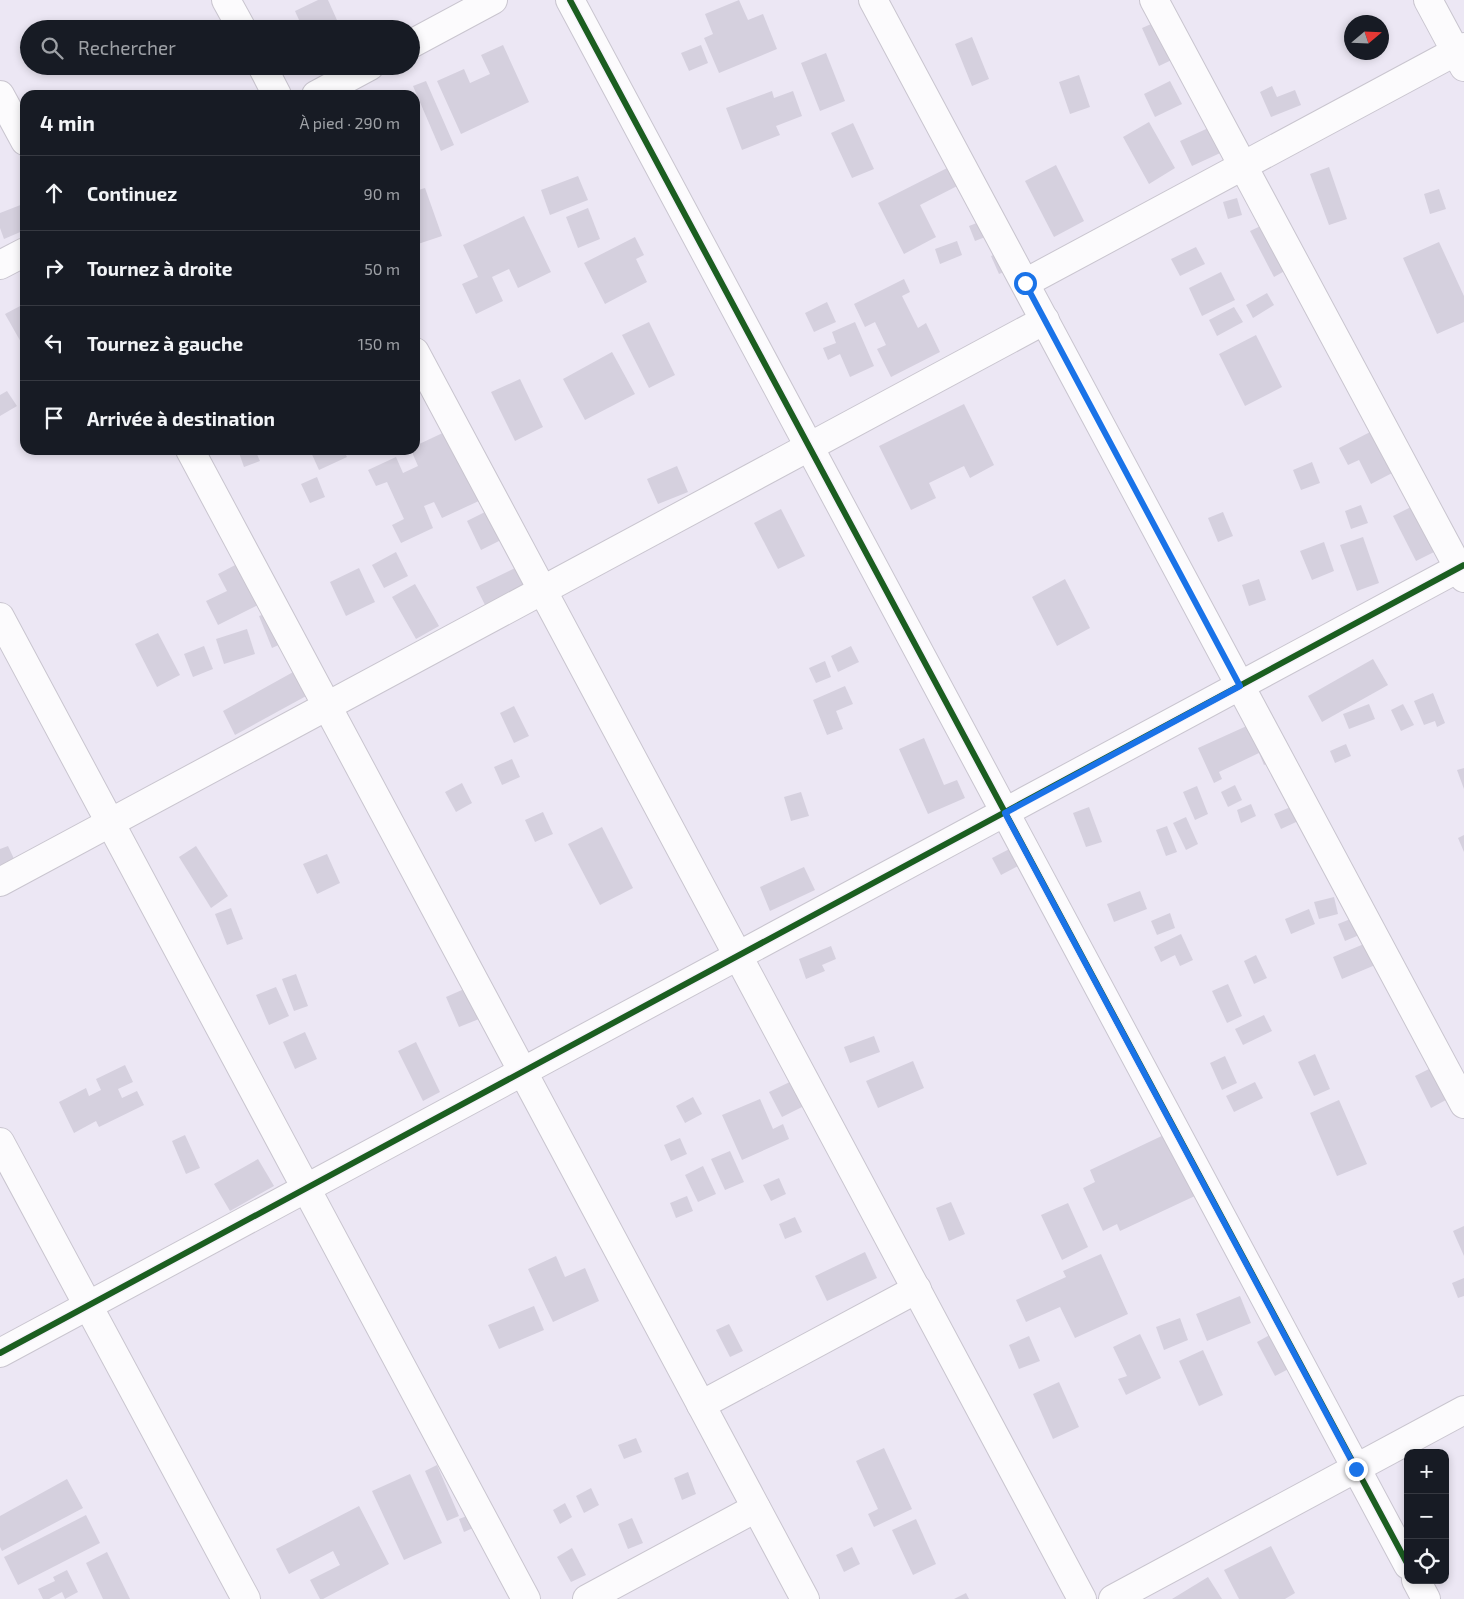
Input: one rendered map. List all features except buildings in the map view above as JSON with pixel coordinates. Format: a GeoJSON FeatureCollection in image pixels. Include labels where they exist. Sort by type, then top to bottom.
{"type":"FeatureCollection","features":[{"type":"Feature","properties":{"kind":"street"},"geometry":{"type":"LineString","coordinates":[[226,0],[237,20]]}},
{"type":"Feature","properties":{"kind":"street"},"geometry":{"type":"LineString","coordinates":[[420,39],[493,0]]}},
{"type":"Feature","properties":{"kind":"street"},"geometry":{"type":"LineString","coordinates":[[570,0],[1404,1558]]}},
{"type":"Feature","properties":{"kind":"street"},"geometry":{"type":"LineString","coordinates":[[873,0],[1464,1104]]}},
{"type":"Feature","properties":{"kind":"street"},"geometry":{"type":"LineString","coordinates":[[0,1353],[1240,686],[1462,570],[1154,0]]}},
{"type":"Feature","properties":{"kind":"street"},"geometry":{"type":"LineString","coordinates":[[1025,283],[1243,166],[1461,56],[1428,0]]}},
{"type":"Feature","properties":{"kind":"street"},"geometry":{"type":"LineString","coordinates":[[267,75],[274,90]]}},
{"type":"Feature","properties":{"kind":"street"},"geometry":{"type":"LineString","coordinates":[[325,90],[353,75]]}},
{"type":"Feature","properties":{"kind":"street"},"geometry":{"type":"LineString","coordinates":[[0,95],[20,132]]}},
{"type":"Feature","properties":{"kind":"street"},"geometry":{"type":"LineString","coordinates":[[0,265],[20,255]]}},
{"type":"Feature","properties":{"kind":"street"},"geometry":{"type":"LineString","coordinates":[[0,882],[1045,320]]}},
{"type":"Feature","properties":{"kind":"street"},"geometry":{"type":"LineString","coordinates":[[420,361],[1082,1599]]}},
{"type":"Feature","properties":{"kind":"street"},"geometry":{"type":"LineString","coordinates":[[193,455],[805,1599]]}},
{"type":"Feature","properties":{"kind":"street"},"geometry":{"type":"LineString","coordinates":[[0,617],[526,1599]]}},
{"type":"Feature","properties":{"kind":"street"},"geometry":{"type":"LineString","coordinates":[[0,1142],[246,1599]]}},
{"type":"Feature","properties":{"kind":"street"},"geometry":{"type":"LineString","coordinates":[[702,1406],[917,1290]]}},
{"type":"Feature","properties":{"kind":"street"},"geometry":{"type":"LineString","coordinates":[[1113,1599],[1464,1410]]}},
{"type":"Feature","properties":{"kind":"street"},"geometry":{"type":"LineString","coordinates":[[587,1599],[756,1508]]}},
{"type":"Feature","properties":{"kind":"street"},"geometry":{"type":"LineString","coordinates":[[1418,1584],[1426,1599]]}},
{"type":"Feature","properties":{"kind":"cycle path"},"geometry":{"type":"LineString","coordinates":[[570,0],[1404,1558]]}},
{"type":"Feature","properties":{"kind":"cycle path"},"geometry":{"type":"LineString","coordinates":[[0,1353],[1464,565]]}},
{"type":"Feature","properties":{"kind":"route"},"geometry":{"type":"LineString","coordinates":[[1025,283],[1240,686],[1005,813],[1356,1469]]}}]}
